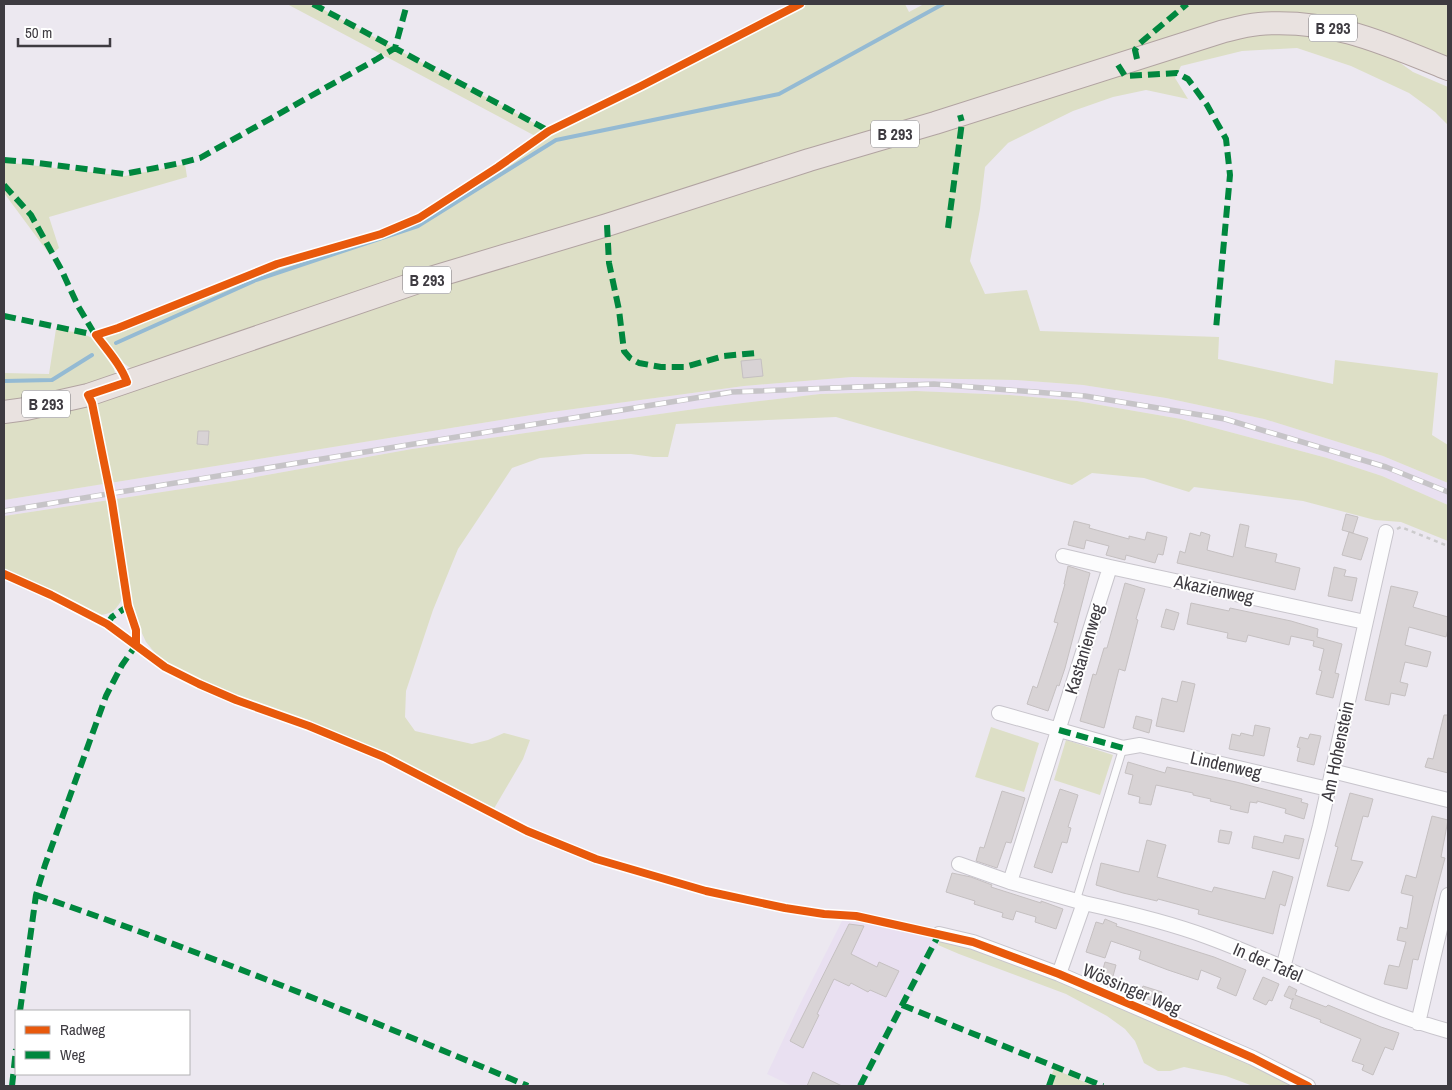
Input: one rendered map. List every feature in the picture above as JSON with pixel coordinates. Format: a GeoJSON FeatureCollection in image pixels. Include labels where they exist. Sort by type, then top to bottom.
{"type":"FeatureCollection","features":[{"type":"Feature","properties":{"kind":"main road","name":"B 293"},"geometry":{"type":"LineString","coordinates":[[4,412],[88,395],[427,280],[809,160],[935,123],[1221,32],[1257,24],[1289,23],[1324,26],[1361,35],[1448,69]]}},
{"type":"Feature","properties":{"kind":"street","name":"Am Hohenstein"},"geometry":{"type":"LineString","coordinates":[[1283,968],[1320,826],[1386,532]]}},
{"type":"Feature","properties":{"kind":"street","name":"Akazienweg"},"geometry":{"type":"LineString","coordinates":[[1063,556],[1365,622]]}},
{"type":"Feature","properties":{"kind":"street","name":"Kastanienweg"},"geometry":{"type":"LineString","coordinates":[[1010,882],[1110,567]]}},
{"type":"Feature","properties":{"kind":"street"},"geometry":{"type":"LineString","coordinates":[[999,713],[1123,748]]}},
{"type":"Feature","properties":{"kind":"street","name":"Lindenweg"},"geometry":{"type":"LineString","coordinates":[[1123,748],[1140,745],[1328,789]]}},
{"type":"Feature","properties":{"kind":"street"},"geometry":{"type":"LineString","coordinates":[[1332,770],[1448,800]]}},
{"type":"Feature","properties":{"kind":"street","name":"In der Tafel"},"geometry":{"type":"LineString","coordinates":[[959,864],[1010,882],[1080,902],[1127,912],[1206,936],[1391,1014],[1448,1031]]}},
{"type":"Feature","properties":{"kind":"street"},"geometry":{"type":"LineString","coordinates":[[1418,1023],[1448,895]]}},
{"type":"Feature","properties":{"kind":"street"},"geometry":{"type":"LineString","coordinates":[[1059,974],[1080,902]]}},
{"type":"Feature","properties":{"kind":"street","name":"Wössinger Weg"},"geometry":{"type":"LineString","coordinates":[[939,934],[973,942],[1059,974],[1253,1058],[1308,1086]]}},
{"type":"Feature","properties":{"kind":"lane"},"geometry":{"type":"LineString","coordinates":[[1080,902],[1123,748]]}},
{"type":"Feature","properties":{"kind":"path"},"geometry":{"type":"LineString","coordinates":[[1386,532],[1401,527],[1448,546]]}},
{"type":"Feature","properties":{"kind":"shaded area"},"geometry":{"type":"Polygon","coordinates":[[[852,377],[1016,380],[1083,385],[1166,398],[1264,419],[1383,456],[1448,483],[1448,505],[1382,476],[1327,458],[1181,419],[1077,401],[1010,395],[916,391],[820,394],[709,407],[412,449],[228,482],[4,516],[4,500],[544,413],[744,386],[852,377]]]}},
{"type":"Feature","properties":{"kind":"shaded area"},"geometry":{"type":"Polygon","coordinates":[[[843,919],[917,933],[919,925],[942,937],[864,1086],[792,1086],[767,1074],[843,919]]]}},
{"type":"Feature","properties":{"kind":"green space"},"geometry":{"type":"Polygon","coordinates":[[[287,4],[313,4],[549,131],[738,40],[807,4],[905,4],[909,12],[924,4],[1448,4],[1448,61],[1281,17],[137,371],[116,357],[105,341],[104,336],[193,301],[277,264],[381,234],[419,218],[539,138],[287,4]]]}},
{"type":"Feature","properties":{"kind":"green space"},"geometry":{"type":"Polygon","coordinates":[[[1286,31],[1340,38],[1392,57],[1413,72],[1448,87],[1448,125],[1435,112],[1409,93],[1351,66],[1297,48],[1242,51],[1181,66],[1175,78],[1188,99],[1146,90],[1113,97],[1073,111],[1008,143],[985,167],[980,209],[970,261],[985,294],[1027,290],[1040,331],[1219,337],[1218,359],[1333,384],[1335,360],[1438,373],[1432,435],[1448,445],[1448,483],[1383,456],[1264,419],[1166,398],[1083,385],[1016,380],[852,377],[744,386],[544,413],[4,500],[4,419],[269,341],[1223,40],[1286,31]]]}},
{"type":"Feature","properties":{"kind":"green space"},"geometry":{"type":"Polygon","coordinates":[[[4,162],[125,176],[185,164],[187,177],[49,217],[59,248],[50,255],[4,193],[4,162]]]}},
{"type":"Feature","properties":{"kind":"green space"},"geometry":{"type":"Polygon","coordinates":[[[56,329],[84,335],[98,343],[112,363],[115,374],[111,380],[4,405],[4,373],[49,374],[56,329]]]}},
{"type":"Feature","properties":{"kind":"green space"},"geometry":{"type":"Polygon","coordinates":[[[916,391],[1010,395],[1077,401],[1181,419],[1327,458],[1382,476],[1448,505],[1448,541],[1401,522],[1375,520],[1303,501],[1194,487],[1189,492],[1144,478],[1092,473],[1072,485],[836,417],[676,424],[668,457],[631,454],[585,454],[540,458],[512,468],[458,549],[433,610],[406,691],[405,717],[415,731],[472,744],[504,733],[530,740],[523,759],[492,812],[384,757],[309,726],[236,700],[160,659],[146,642],[135,618],[118,514],[112,515],[122,599],[111,612],[100,615],[4,572],[4,516],[228,482],[412,449],[709,407],[820,394],[916,391]]]}},
{"type":"Feature","properties":{"kind":"green space"},"geometry":{"type":"Polygon","coordinates":[[[991,727],[1039,743],[1024,792],[975,777],[991,727]]]}},
{"type":"Feature","properties":{"kind":"green space"},"geometry":{"type":"Polygon","coordinates":[[[1066,740],[1113,755],[1100,795],[1054,780],[1066,740]]]}},
{"type":"Feature","properties":{"kind":"green space"},"geometry":{"type":"Polygon","coordinates":[[[942,937],[1089,989],[1300,1086],[1253,1086],[1226,1076],[1184,1067],[1170,1071],[1158,1071],[1144,1063],[1135,1041],[1125,1029],[1107,1016],[1066,994],[938,945],[942,937]]]}},
{"type":"Feature","properties":{"kind":"green space"},"geometry":{"type":"Polygon","coordinates":[[[1054,1069],[1094,1086],[1047,1086],[1054,1069]]]}},
{"type":"Feature","properties":{"kind":"building"},"geometry":{"type":"Polygon","coordinates":[[[761,359],[763,376],[743,378],[741,361],[761,359]]]}},
{"type":"Feature","properties":{"kind":"building"},"geometry":{"type":"Polygon","coordinates":[[[198,431],[209,431],[208,445],[197,444],[198,431]]]}},
{"type":"Feature","properties":{"kind":"building"},"geometry":{"type":"Polygon","coordinates":[[[1346,514],[1358,517],[1353,533],[1342,530],[1346,514]]]}},
{"type":"Feature","properties":{"kind":"building"},"geometry":{"type":"Polygon","coordinates":[[[1074,521],[1090,525],[1089,528],[1129,539],[1129,536],[1145,540],[1147,532],[1167,537],[1163,555],[1158,554],[1155,563],[1126,555],[1125,560],[1106,555],[1109,546],[1086,540],[1084,549],[1068,545],[1074,521]]]}},
{"type":"Feature","properties":{"kind":"building"},"geometry":{"type":"Polygon","coordinates":[[[1240,524],[1249,526],[1245,547],[1277,554],[1275,562],[1300,568],[1295,590],[1177,563],[1180,551],[1185,553],[1190,533],[1200,536],[1201,532],[1210,535],[1207,550],[1233,557],[1240,524]]]}},
{"type":"Feature","properties":{"kind":"building"},"geometry":{"type":"Polygon","coordinates":[[[1349,532],[1368,538],[1361,560],[1342,555],[1349,532]]]}},
{"type":"Feature","properties":{"kind":"building"},"geometry":{"type":"Polygon","coordinates":[[[1068,566],[1090,573],[1065,668],[1048,711],[1027,704],[1033,686],[1037,688],[1058,623],[1054,622],[1068,566]]]}},
{"type":"Feature","properties":{"kind":"building"},"geometry":{"type":"Polygon","coordinates":[[[1334,567],[1346,570],[1344,576],[1357,578],[1352,601],[1328,596],[1334,567]]]}},
{"type":"Feature","properties":{"kind":"building"},"geometry":{"type":"Polygon","coordinates":[[[1125,583],[1145,589],[1136,619],[1138,620],[1125,671],[1119,669],[1104,728],[1080,721],[1093,674],[1096,675],[1104,648],[1107,648],[1125,583]]]}},
{"type":"Feature","properties":{"kind":"building"},"geometry":{"type":"Polygon","coordinates":[[[1391,586],[1418,592],[1413,607],[1448,617],[1448,629],[1446,637],[1409,627],[1405,645],[1431,652],[1427,667],[1405,662],[1400,682],[1408,684],[1405,696],[1391,693],[1389,705],[1365,700],[1391,586]]]}},
{"type":"Feature","properties":{"kind":"building"},"geometry":{"type":"Polygon","coordinates":[[[1191,603],[1229,611],[1230,608],[1291,621],[1318,629],[1317,637],[1342,644],[1335,673],[1339,674],[1333,698],[1316,694],[1322,671],[1319,670],[1324,649],[1313,646],[1314,641],[1291,636],[1289,645],[1248,635],[1246,642],[1227,638],[1228,633],[1187,624],[1191,603]]]}},
{"type":"Feature","properties":{"kind":"building"},"geometry":{"type":"Polygon","coordinates":[[[1166,609],[1179,613],[1174,630],[1161,627],[1166,609]]]}},
{"type":"Feature","properties":{"kind":"building"},"geometry":{"type":"Polygon","coordinates":[[[1182,681],[1195,684],[1184,732],[1156,726],[1162,698],[1177,702],[1182,681]]]}},
{"type":"Feature","properties":{"kind":"building"},"geometry":{"type":"Polygon","coordinates":[[[1444,715],[1448,715],[1448,773],[1425,767],[1428,758],[1433,759],[1444,715]]]}},
{"type":"Feature","properties":{"kind":"building"},"geometry":{"type":"Polygon","coordinates":[[[1136,716],[1152,720],[1149,733],[1133,728],[1136,716]]]}},
{"type":"Feature","properties":{"kind":"building"},"geometry":{"type":"Polygon","coordinates":[[[1255,725],[1270,728],[1264,756],[1229,749],[1232,734],[1240,736],[1241,733],[1253,736],[1255,725]]]}},
{"type":"Feature","properties":{"kind":"building"},"geometry":{"type":"Polygon","coordinates":[[[1310,734],[1321,736],[1314,765],[1297,761],[1300,748],[1297,747],[1300,737],[1308,739],[1310,734]]]}},
{"type":"Feature","properties":{"kind":"building"},"geometry":{"type":"Polygon","coordinates":[[[1128,762],[1165,773],[1167,767],[1302,799],[1301,802],[1308,804],[1304,819],[1285,813],[1286,809],[1257,801],[1257,803],[1250,802],[1248,813],[1230,809],[1231,806],[1210,801],[1211,799],[1193,795],[1193,793],[1156,785],[1151,805],[1139,803],[1140,797],[1128,794],[1133,775],[1125,773],[1128,762]]]}},
{"type":"Feature","properties":{"kind":"building"},"geometry":{"type":"Polygon","coordinates":[[[1060,789],[1078,795],[1068,827],[1071,828],[1067,843],[1062,842],[1052,873],[1034,867],[1060,789]]]}},
{"type":"Feature","properties":{"kind":"building"},"geometry":{"type":"Polygon","coordinates":[[[1002,791],[1025,798],[1011,843],[1006,842],[997,868],[976,861],[980,847],[984,848],[1002,791]]]}},
{"type":"Feature","properties":{"kind":"building"},"geometry":{"type":"Polygon","coordinates":[[[1350,793],[1373,799],[1368,817],[1363,816],[1351,860],[1363,862],[1349,891],[1327,886],[1338,847],[1335,846],[1350,793]]]}},
{"type":"Feature","properties":{"kind":"building"},"geometry":{"type":"Polygon","coordinates":[[[1432,816],[1448,820],[1441,857],[1445,858],[1418,960],[1413,959],[1407,989],[1384,984],[1389,965],[1399,967],[1406,942],[1397,940],[1400,927],[1407,929],[1413,896],[1401,893],[1406,875],[1416,878],[1432,816]]]}},
{"type":"Feature","properties":{"kind":"building"},"geometry":{"type":"Polygon","coordinates":[[[1220,830],[1232,832],[1229,844],[1218,842],[1220,830]]]}},
{"type":"Feature","properties":{"kind":"building"},"geometry":{"type":"Polygon","coordinates":[[[1285,835],[1304,839],[1299,859],[1252,848],[1254,836],[1283,843],[1285,835]]]}},
{"type":"Feature","properties":{"kind":"building"},"geometry":{"type":"Polygon","coordinates":[[[1147,840],[1166,845],[1157,877],[1212,892],[1214,887],[1265,899],[1273,871],[1293,877],[1285,906],[1280,904],[1273,934],[1198,914],[1199,910],[1096,885],[1101,863],[1139,872],[1147,840]]]}},
{"type":"Feature","properties":{"kind":"building"},"geometry":{"type":"Polygon","coordinates":[[[952,873],[971,877],[992,885],[991,887],[1063,909],[1056,929],[1035,922],[1036,917],[1016,911],[1013,920],[1002,917],[1003,913],[974,904],[975,901],[946,892],[952,873]]]}},
{"type":"Feature","properties":{"kind":"building"},"geometry":{"type":"Polygon","coordinates":[[[1105,919],[1117,924],[1116,926],[1214,957],[1246,970],[1236,996],[1217,988],[1221,978],[1201,970],[1198,980],[1168,970],[1139,959],[1141,951],[1111,941],[1105,958],[1086,952],[1096,922],[1103,924],[1105,919]]]}},
{"type":"Feature","properties":{"kind":"building"},"geometry":{"type":"Polygon","coordinates":[[[849,924],[864,926],[851,954],[877,967],[879,962],[899,971],[886,997],[870,990],[868,992],[851,983],[849,986],[834,979],[803,1048],[790,1041],[849,924]]]}},
{"type":"Feature","properties":{"kind":"building"},"geometry":{"type":"Polygon","coordinates":[[[1105,962],[1116,965],[1112,980],[1101,976],[1105,962]]]}},
{"type":"Feature","properties":{"kind":"building"},"geometry":{"type":"Polygon","coordinates":[[[1263,977],[1279,984],[1272,1001],[1269,1000],[1266,1005],[1253,999],[1263,977]]]}},
{"type":"Feature","properties":{"kind":"building"},"geometry":{"type":"Polygon","coordinates":[[[1143,986],[1162,992],[1158,1003],[1140,996],[1143,986]]]}},
{"type":"Feature","properties":{"kind":"building"},"geometry":{"type":"Polygon","coordinates":[[[1289,986],[1297,990],[1295,995],[1326,1007],[1328,1005],[1399,1033],[1393,1050],[1385,1047],[1373,1075],[1362,1070],[1364,1065],[1352,1061],[1361,1039],[1290,1008],[1292,1000],[1284,996],[1289,986]]]}},
{"type":"Feature","properties":{"kind":"building"},"geometry":{"type":"Polygon","coordinates":[[[813,1072],[842,1086],[807,1086],[813,1072]]]}},
{"type":"Feature","properties":{"kind":"waterway"},"geometry":{"type":"LineString","coordinates":[[116,343],[256,280],[418,226],[556,140],[779,94],[943,4]]}},
{"type":"Feature","properties":{"kind":"waterway"},"geometry":{"type":"LineString","coordinates":[[4,381],[52,380],[92,355]]}},
{"type":"Feature","properties":{"kind":"railway"},"geometry":{"type":"LineString","coordinates":[[4,511],[732,392],[934,384],[1085,396],[1225,419],[1386,467],[1448,492]]}},
{"type":"Feature","properties":{"kind":"marked path"},"geometry":{"type":"LineString","coordinates":[[313,4],[549,131]]}},
{"type":"Feature","properties":{"kind":"marked path"},"geometry":{"type":"LineString","coordinates":[[4,160],[124,174],[200,158],[395,48],[407,4]]}},
{"type":"Feature","properties":{"kind":"marked path"},"geometry":{"type":"LineString","coordinates":[[1137,59],[1135,50],[1139,44],[1187,4]]}},
{"type":"Feature","properties":{"kind":"marked path"},"geometry":{"type":"LineString","coordinates":[[1118,65],[1125,76],[1177,73],[1188,79],[1207,105],[1226,139],[1230,175],[1216,329]]}},
{"type":"Feature","properties":{"kind":"marked path"},"geometry":{"type":"LineString","coordinates":[[948,228],[962,122],[960,115]]}},
{"type":"Feature","properties":{"kind":"marked path"},"geometry":{"type":"LineString","coordinates":[[4,185],[31,215],[61,269],[78,306],[97,338]]}},
{"type":"Feature","properties":{"kind":"marked path"},"geometry":{"type":"LineString","coordinates":[[607,225],[609,263],[619,310],[624,351],[630,358],[639,363],[661,367],[685,367],[724,356],[756,353]]}},
{"type":"Feature","properties":{"kind":"marked path"},"geometry":{"type":"LineString","coordinates":[[4,316],[96,335],[100,334]]}},
{"type":"Feature","properties":{"kind":"marked path"},"geometry":{"type":"LineString","coordinates":[[107,624],[112,617],[128,606]]}},
{"type":"Feature","properties":{"kind":"marked path"},"geometry":{"type":"LineString","coordinates":[[20,1010],[36,895],[45,865],[106,696],[136,642]]}},
{"type":"Feature","properties":{"kind":"marked path"},"geometry":{"type":"LineString","coordinates":[[1059,730],[1123,748]]}},
{"type":"Feature","properties":{"kind":"marked path"},"geometry":{"type":"LineString","coordinates":[[36,895],[161,939],[284,986],[528,1086]]}},
{"type":"Feature","properties":{"kind":"marked path"},"geometry":{"type":"LineString","coordinates":[[860,1086],[939,934],[935,933]]}},
{"type":"Feature","properties":{"kind":"marked path"},"geometry":{"type":"LineString","coordinates":[[902,1005],[1103,1086]]}},
{"type":"Feature","properties":{"kind":"marked path"},"geometry":{"type":"LineString","coordinates":[[12,1086],[15,1058]]}},
{"type":"Feature","properties":{"kind":"marked path"},"geometry":{"type":"LineString","coordinates":[[1049,1086],[1056,1066]]}},
{"type":"Feature","properties":{"kind":"cycle path"},"geometry":{"type":"LineString","coordinates":[[136,645],[136,630],[128,606],[112,502],[92,403],[88,395],[127,382],[117,364],[96,335],[118,328],[277,264],[381,234],[419,218],[498,167],[549,131],[800,4]]}},
{"type":"Feature","properties":{"kind":"cycle path"},"geometry":{"type":"LineString","coordinates":[[4,574],[51,595],[107,624],[165,667],[199,684],[384,757],[527,831],[596,859],[706,891],[785,908],[824,914],[856,916],[973,942],[1059,974],[1167,1020],[1253,1058],[1308,1086]]}}]}
